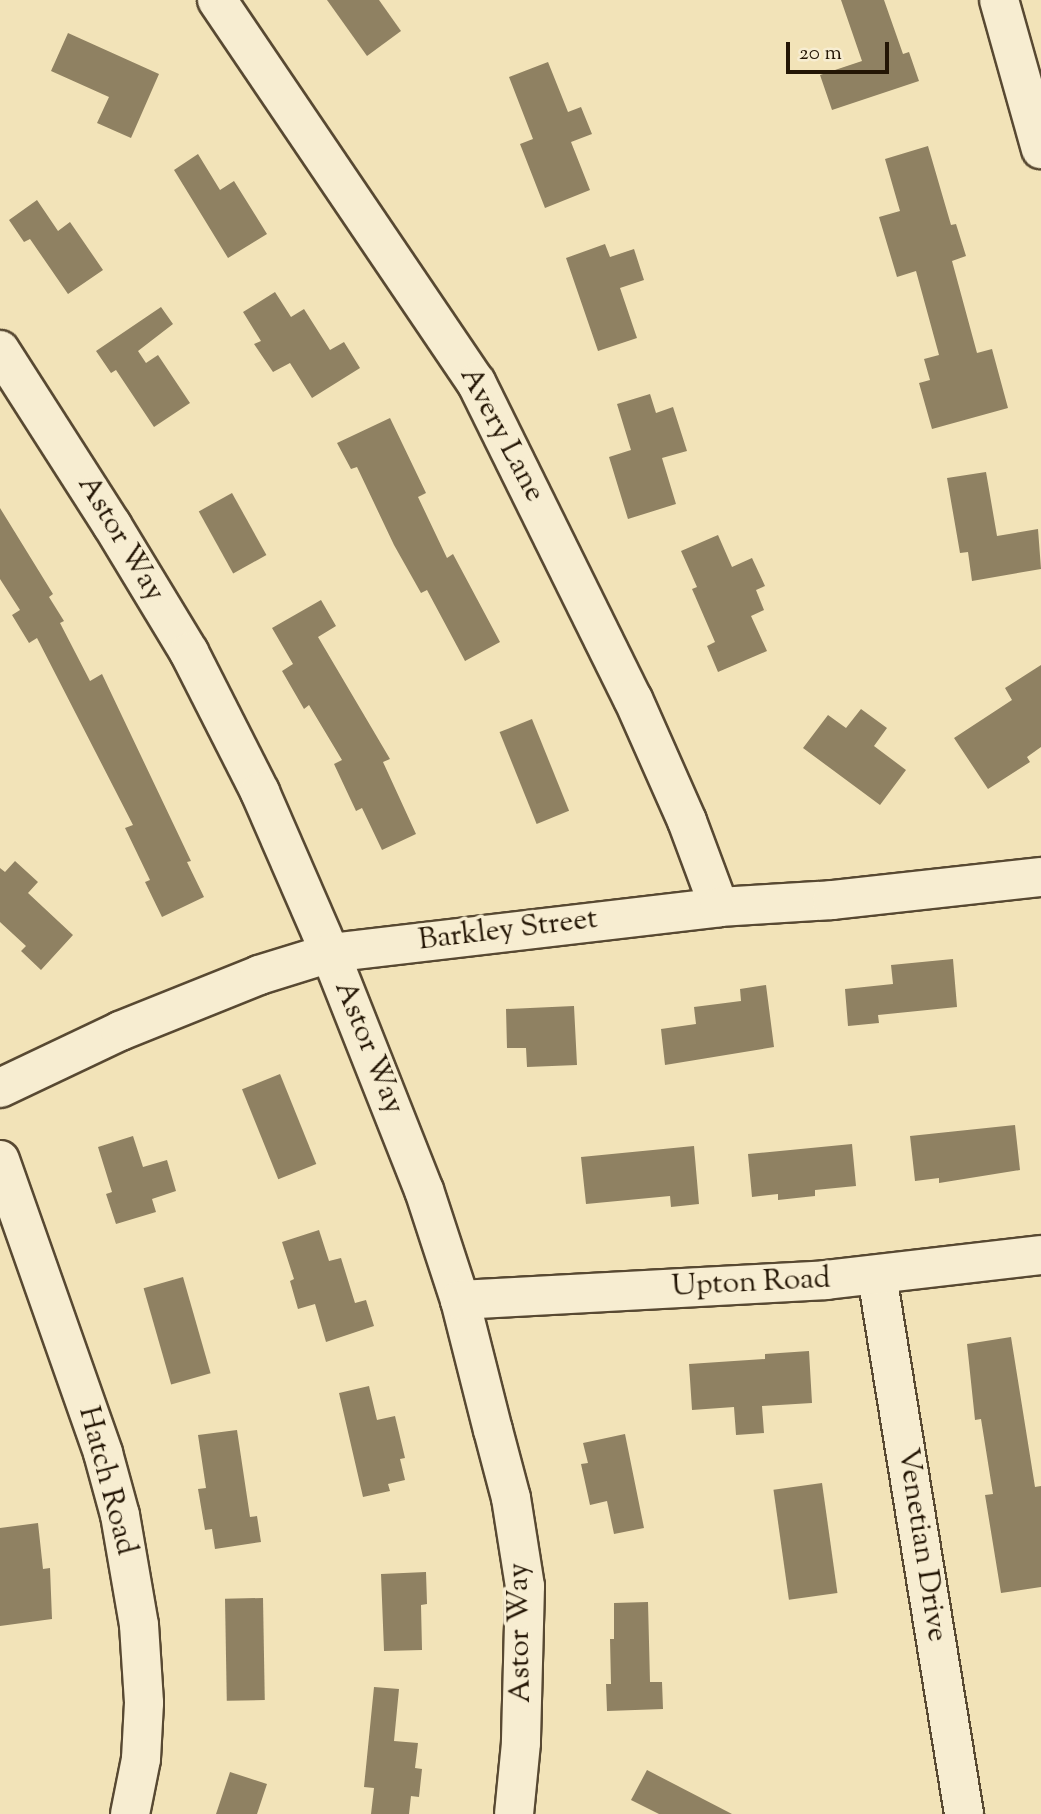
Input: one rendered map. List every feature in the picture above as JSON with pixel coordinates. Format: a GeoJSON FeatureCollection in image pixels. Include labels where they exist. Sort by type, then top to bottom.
{"type":"FeatureCollection","features":[{"type":"Feature","properties":{"kind":"street","name":"Avery Lane"},"geometry":{"type":"LineString","coordinates":[[217,0],[476,382],[633,699],[687,821],[719,906]]}},
{"type":"Feature","properties":{"kind":"street"},"geometry":{"type":"LineString","coordinates":[[999,0],[1041,149]]}},
{"type":"Feature","properties":{"kind":"street","name":"Astor Way"},"geometry":{"type":"LineString","coordinates":[[0,350],[113,525],[189,653],[260,792],[330,953],[424,1190],[460,1300],[511,1498],[525,1586],[521,1743],[514,1814]]}},
{"type":"Feature","properties":{"kind":"street","name":"Barkley Street"},"geometry":{"type":"LineString","coordinates":[[0,1088],[120,1031],[258,975],[330,953],[719,906],[832,900],[1041,877]]}},
{"type":"Feature","properties":{"kind":"street","name":"Hatch Road"},"geometry":{"type":"LineString","coordinates":[[0,1160],[103,1452],[120,1515],[139,1625],[144,1703],[141,1759],[130,1814]]}},
{"type":"Feature","properties":{"kind":"street","name":"Upton Road"},"geometry":{"type":"LineString","coordinates":[[460,1300],[877,1276],[1041,1255]]}},
{"type":"Feature","properties":{"kind":"street","name":"Venetian Drive"},"geometry":{"type":"LineString","coordinates":[[877,1276],[964,1814]]}},
{"type":"Feature","properties":{"kind":"building"},"geometry":{"type":"Polygon","coordinates":[[[327,0],[379,0],[401,31],[367,56],[327,0]]]}},
{"type":"Feature","properties":{"kind":"building"},"geometry":{"type":"Polygon","coordinates":[[[841,0],[884,0],[903,54],[909,52],[919,81],[832,110],[820,75],[862,61],[841,0]]]}},
{"type":"Feature","properties":{"kind":"building"},"geometry":{"type":"Polygon","coordinates":[[[68,33],[159,74],[131,138],[97,123],[109,97],[51,71],[68,33]]]}},
{"type":"Feature","properties":{"kind":"building"},"geometry":{"type":"Polygon","coordinates":[[[548,62],[568,112],[581,107],[592,134],[571,142],[590,190],[545,208],[520,144],[533,139],[509,77],[548,62]]]}},
{"type":"Feature","properties":{"kind":"building"},"geometry":{"type":"Polygon","coordinates":[[[928,146],[951,225],[956,224],[966,256],[952,261],[977,353],[992,349],[1008,408],[932,429],[919,383],[930,380],[924,359],[939,355],[916,271],[897,277],[879,217],[900,211],[885,159],[928,146]]]}},
{"type":"Feature","properties":{"kind":"building"},"geometry":{"type":"Polygon","coordinates":[[[198,154],[220,190],[234,181],[267,234],[228,258],[174,170],[198,154]]]}},
{"type":"Feature","properties":{"kind":"building"},"geometry":{"type":"Polygon","coordinates":[[[37,200],[58,231],[70,222],[103,270],[68,294],[30,239],[24,242],[9,220],[37,200]]]}},
{"type":"Feature","properties":{"kind":"building"},"geometry":{"type":"Polygon","coordinates":[[[605,244],[610,257],[634,249],[644,280],[620,288],[637,338],[598,351],[566,258],[605,244]]]}},
{"type":"Feature","properties":{"kind":"building"},"geometry":{"type":"Polygon","coordinates":[[[275,292],[291,317],[304,309],[330,350],[344,342],[360,368],[312,398],[290,363],[273,372],[254,344],[261,341],[243,312],[275,292]]]}},
{"type":"Feature","properties":{"kind":"building"},"geometry":{"type":"Polygon","coordinates":[[[161,307],[173,324],[138,351],[146,363],[158,355],[190,403],[154,427],[116,370],[111,373],[96,351],[161,307]]]}},
{"type":"Feature","properties":{"kind":"building"},"geometry":{"type":"Polygon","coordinates":[[[650,394],[656,413],[673,407],[687,451],[662,458],[676,504],[628,519],[609,457],[631,450],[617,404],[650,394]]]}},
{"type":"Feature","properties":{"kind":"building"},"geometry":{"type":"Polygon","coordinates":[[[390,418],[426,493],[418,497],[447,558],[453,554],[500,642],[465,661],[427,590],[421,593],[394,545],[357,467],[351,469],[337,443],[390,418]]]}},
{"type":"Feature","properties":{"kind":"building"},"geometry":{"type":"Polygon","coordinates":[[[986,472],[997,536],[1038,529],[1041,569],[972,581],[968,552],[960,553],[947,478],[986,472]]]}},
{"type":"Feature","properties":{"kind":"building"},"geometry":{"type":"Polygon","coordinates":[[[232,493],[266,555],[233,574],[199,511],[232,493]]]}},
{"type":"Feature","properties":{"kind":"building"},"geometry":{"type":"Polygon","coordinates":[[[0,508],[53,594],[49,597],[64,621],[60,623],[90,681],[102,674],[191,861],[187,862],[204,897],[162,917],[145,882],[150,880],[125,828],[133,825],[37,638],[29,643],[12,615],[20,610],[0,579],[0,508]]]}},
{"type":"Feature","properties":{"kind":"building"},"geometry":{"type":"Polygon","coordinates":[[[718,535],[732,567],[752,558],[765,586],[756,590],[764,610],[751,616],[767,651],[718,672],[707,646],[715,642],[692,589],[697,587],[681,551],[718,535]]]}},
{"type":"Feature","properties":{"kind":"building"},"geometry":{"type":"Polygon","coordinates":[[[321,600],[336,626],[318,637],[390,759],[383,762],[416,834],[382,850],[362,808],[356,811],[334,764],[342,760],[309,705],[304,709],[282,671],[293,664],[272,628],[321,600]]]}},
{"type":"Feature","properties":{"kind":"building"},"geometry":{"type":"Polygon","coordinates":[[[1041,665],[1041,747],[1027,757],[1030,762],[988,789],[954,738],[1012,700],[1005,688],[1041,665]]]}},
{"type":"Feature","properties":{"kind":"building"},"geometry":{"type":"Polygon","coordinates":[[[861,709],[887,728],[874,746],[906,770],[880,805],[803,748],[828,715],[846,728],[861,709]]]}},
{"type":"Feature","properties":{"kind":"building"},"geometry":{"type":"Polygon","coordinates":[[[532,719],[569,811],[537,824],[500,732],[532,719]]]}},
{"type":"Feature","properties":{"kind":"building"},"geometry":{"type":"Polygon","coordinates":[[[15,861],[38,882],[28,893],[73,935],[41,970],[21,951],[26,946],[0,922],[0,868],[5,872],[15,861]]]}},
{"type":"Feature","properties":{"kind":"building"},"geometry":{"type":"Polygon","coordinates":[[[953,959],[957,1007],[878,1015],[879,1023],[848,1026],[845,989],[893,984],[891,965],[953,959]]]}},
{"type":"Feature","properties":{"kind":"building"},"geometry":{"type":"Polygon","coordinates":[[[766,985],[774,1047],[665,1065],[661,1029],[696,1024],[694,1007],[741,1001],[740,989],[766,985]]]}},
{"type":"Feature","properties":{"kind":"building"},"geometry":{"type":"Polygon","coordinates":[[[574,1006],[577,1065],[527,1067],[526,1048],[507,1048],[506,1009],[574,1006]]]}},
{"type":"Feature","properties":{"kind":"building"},"geometry":{"type":"Polygon","coordinates":[[[280,1074],[316,1164],[278,1179],[242,1089],[280,1074]]]}},
{"type":"Feature","properties":{"kind":"building"},"geometry":{"type":"Polygon","coordinates":[[[1015,1125],[1020,1170],[939,1183],[939,1178],[915,1181],[910,1136],[1015,1125]]]}},
{"type":"Feature","properties":{"kind":"building"},"geometry":{"type":"Polygon","coordinates":[[[133,1136],[143,1167],[167,1160],[176,1191],[152,1199],[156,1212],[116,1224],[106,1194],[112,1192],[98,1147],[133,1136]]]}},
{"type":"Feature","properties":{"kind":"building"},"geometry":{"type":"Polygon","coordinates":[[[852,1144],[856,1186],[815,1190],[815,1196],[778,1200],[778,1194],[752,1197],[748,1154],[852,1144]]]}},
{"type":"Feature","properties":{"kind":"building"},"geometry":{"type":"Polygon","coordinates":[[[694,1146],[699,1204],[671,1207],[670,1196],[586,1204],[581,1157],[694,1146]]]}},
{"type":"Feature","properties":{"kind":"building"},"geometry":{"type":"Polygon","coordinates":[[[319,1230],[329,1261],[341,1258],[355,1303],[366,1300],[374,1326],[326,1342],[315,1304],[298,1309],[290,1281],[294,1279],[282,1242],[319,1230]]]}},
{"type":"Feature","properties":{"kind":"building"},"geometry":{"type":"Polygon","coordinates":[[[183,1277],[211,1373],[171,1384],[144,1288],[183,1277]]]}},
{"type":"Feature","properties":{"kind":"building"},"geometry":{"type":"Polygon","coordinates":[[[1011,1337],[1035,1487],[1041,1486],[1041,1587],[1001,1593],[985,1495],[993,1494],[981,1419],[975,1420],[967,1344],[1011,1337]]]}},
{"type":"Feature","properties":{"kind":"building"},"geometry":{"type":"Polygon","coordinates":[[[809,1351],[812,1403],[762,1406],[764,1433],[736,1435],[734,1407],[692,1410],[689,1364],[765,1359],[765,1354],[809,1351]]]}},
{"type":"Feature","properties":{"kind":"building"},"geometry":{"type":"Polygon","coordinates":[[[369,1386],[377,1420],[395,1416],[405,1458],[400,1459],[405,1480],[388,1484],[390,1491],[363,1497],[339,1393],[369,1386]]]}},
{"type":"Feature","properties":{"kind":"building"},"geometry":{"type":"Polygon","coordinates":[[[237,1430],[250,1517],[257,1516],[261,1542],[215,1549],[212,1529],[205,1530],[198,1489],[206,1488],[198,1435],[237,1430]]]}},
{"type":"Feature","properties":{"kind":"building"},"geometry":{"type":"Polygon","coordinates":[[[625,1434],[644,1528],[614,1534],[607,1501],[590,1505],[581,1464],[588,1463],[583,1443],[625,1434]]]}},
{"type":"Feature","properties":{"kind":"building"},"geometry":{"type":"Polygon","coordinates":[[[822,1483],[837,1593],[789,1600],[773,1490],[822,1483]]]}},
{"type":"Feature","properties":{"kind":"building"},"geometry":{"type":"Polygon","coordinates":[[[38,1523],[43,1569],[50,1568],[52,1619],[0,1626],[0,1528],[38,1523]]]}},
{"type":"Feature","properties":{"kind":"building"},"geometry":{"type":"Polygon","coordinates":[[[426,1572],[427,1604],[421,1605],[422,1650],[384,1651],[381,1574],[426,1572]]]}},
{"type":"Feature","properties":{"kind":"building"},"geometry":{"type":"Polygon","coordinates":[[[263,1598],[265,1700],[227,1701],[225,1599],[263,1598]]]}},
{"type":"Feature","properties":{"kind":"building"},"geometry":{"type":"Polygon","coordinates":[[[648,1602],[650,1682],[662,1682],[663,1709],[607,1711],[606,1684],[611,1684],[610,1639],[614,1639],[614,1603],[648,1602]]]}},
{"type":"Feature","properties":{"kind":"building"},"geometry":{"type":"Polygon","coordinates":[[[374,1687],[399,1689],[394,1741],[418,1743],[415,1768],[422,1769],[419,1797],[411,1796],[409,1814],[371,1814],[374,1788],[364,1787],[374,1687]]]}},
{"type":"Feature","properties":{"kind":"building"},"geometry":{"type":"Polygon","coordinates":[[[647,1770],[732,1814],[659,1814],[631,1800],[647,1770]]]}},
{"type":"Feature","properties":{"kind":"building"},"geometry":{"type":"Polygon","coordinates":[[[230,1772],[267,1784],[257,1814],[216,1814],[230,1772]]]}}]}
